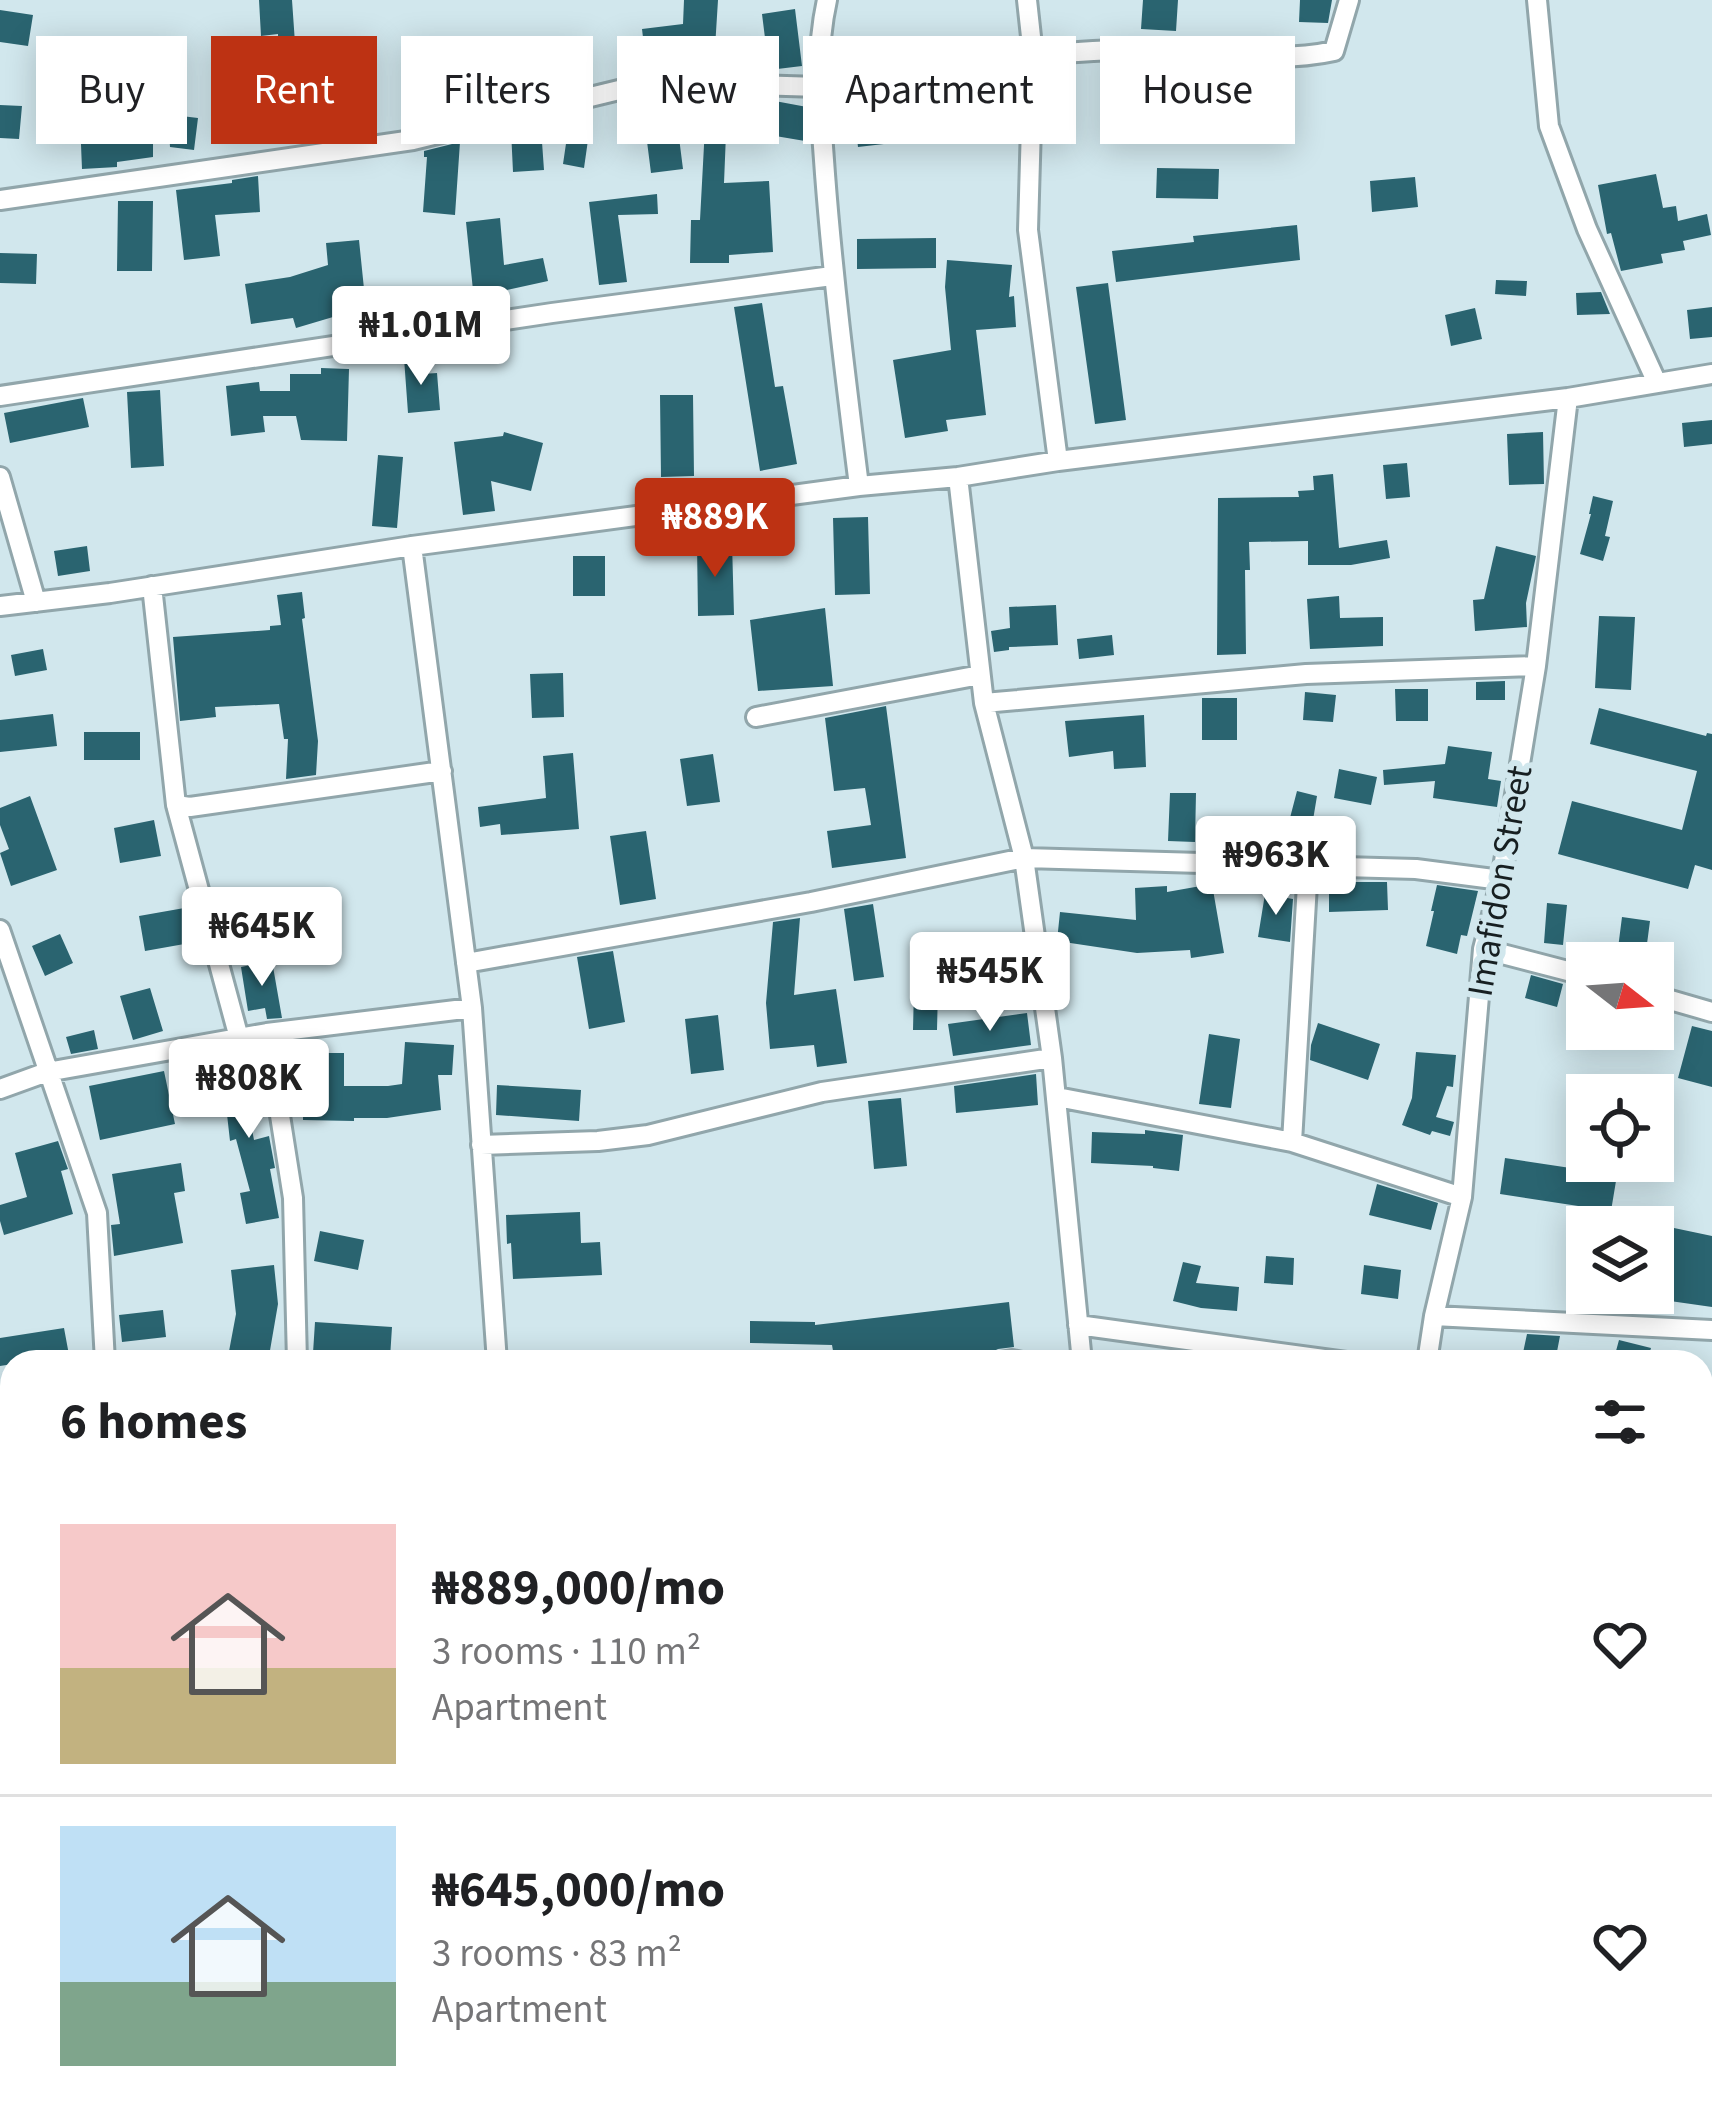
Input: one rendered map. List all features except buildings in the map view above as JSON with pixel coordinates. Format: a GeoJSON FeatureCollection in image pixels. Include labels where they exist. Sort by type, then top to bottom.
{"type":"FeatureCollection","features":[{"type":"Feature","properties":{"kind":"street"},"geometry":{"type":"LineString","coordinates":[[820,36],[827,0]]}},
{"type":"Feature","properties":{"kind":"street"},"geometry":{"type":"LineString","coordinates":[[1027,0],[1031,36]]}},
{"type":"Feature","properties":{"kind":"street"},"geometry":{"type":"LineString","coordinates":[[1076,53],[1147,50],[1310,56],[1334,51],[1349,0]]}},
{"type":"Feature","properties":{"kind":"street"},"geometry":{"type":"LineString","coordinates":[[1537,0],[1549,126],[1587,229],[1657,383]]}},
{"type":"Feature","properties":{"kind":"street"},"geometry":{"type":"LineString","coordinates":[[0,200],[413,140],[652,82],[803,87]]}},
{"type":"Feature","properties":{"kind":"street"},"geometry":{"type":"LineString","coordinates":[[823,144],[832,275],[860,486]]}},
{"type":"Feature","properties":{"kind":"street"},"geometry":{"type":"LineString","coordinates":[[1030,144],[1028,230],[1058,461]]}},
{"type":"Feature","properties":{"kind":"street"},"geometry":{"type":"LineString","coordinates":[[0,396],[832,275]]}},
{"type":"Feature","properties":{"kind":"street"},"geometry":{"type":"LineString","coordinates":[[0,606],[860,486],[1568,398],[1712,374]]}},
{"type":"Feature","properties":{"kind":"street","name":"Imafidon Street"},"geometry":{"type":"LineString","coordinates":[[1429,1350],[1462,1197],[1483,949],[1501,880],[1536,666],[1568,398]]}},
{"type":"Feature","properties":{"kind":"street"},"geometry":{"type":"LineString","coordinates":[[0,477],[36,602]]}},
{"type":"Feature","properties":{"kind":"street"},"geometry":{"type":"LineString","coordinates":[[958,477],[984,703],[1024,858],[1057,1097],[1081,1350]]}},
{"type":"Feature","properties":{"kind":"street"},"geometry":{"type":"LineString","coordinates":[[412,546],[472,1008],[495,1350]]}},
{"type":"Feature","properties":{"kind":"street"},"geometry":{"type":"LineString","coordinates":[[152,586],[176,805],[239,1038]]}},
{"type":"Feature","properties":{"kind":"street"},"geometry":{"type":"LineString","coordinates":[[984,703],[1306,674],[1536,666]]}},
{"type":"Feature","properties":{"kind":"street"},"geometry":{"type":"LineString","coordinates":[[756,717],[980,675]]}},
{"type":"Feature","properties":{"kind":"street"},"geometry":{"type":"LineString","coordinates":[[176,805],[190,807],[442,771]]}},
{"type":"Feature","properties":{"kind":"street"},"geometry":{"type":"LineString","coordinates":[[466,963],[812,902],[1024,858],[1416,869],[1501,880]]}},
{"type":"Feature","properties":{"kind":"street"},"geometry":{"type":"LineString","coordinates":[[1292,1142],[1308,867]]}},
{"type":"Feature","properties":{"kind":"street"},"geometry":{"type":"LineString","coordinates":[[0,930],[98,1213],[104,1350]]}},
{"type":"Feature","properties":{"kind":"street"},"geometry":{"type":"LineString","coordinates":[[1483,949],[1566,971]]}},
{"type":"Feature","properties":{"kind":"street"},"geometry":{"type":"LineString","coordinates":[[1674,1001],[1712,1012]]}},
{"type":"Feature","properties":{"kind":"street"},"geometry":{"type":"LineString","coordinates":[[0,1089],[47,1072],[267,1033],[472,1008]]}},
{"type":"Feature","properties":{"kind":"street"},"geometry":{"type":"LineString","coordinates":[[267,1033],[293,1198],[297,1350]]}},
{"type":"Feature","properties":{"kind":"street"},"geometry":{"type":"LineString","coordinates":[[481,1145],[648,1135],[823,1092],[1052,1058]]}},
{"type":"Feature","properties":{"kind":"street"},"geometry":{"type":"LineString","coordinates":[[1057,1097],[1292,1142],[1462,1197]]}},
{"type":"Feature","properties":{"kind":"street"},"geometry":{"type":"LineString","coordinates":[[1434,1316],[1712,1330]]}},
{"type":"Feature","properties":{"kind":"street"},"geometry":{"type":"LineString","coordinates":[[1078,1325],[1259,1350]]}}]}
